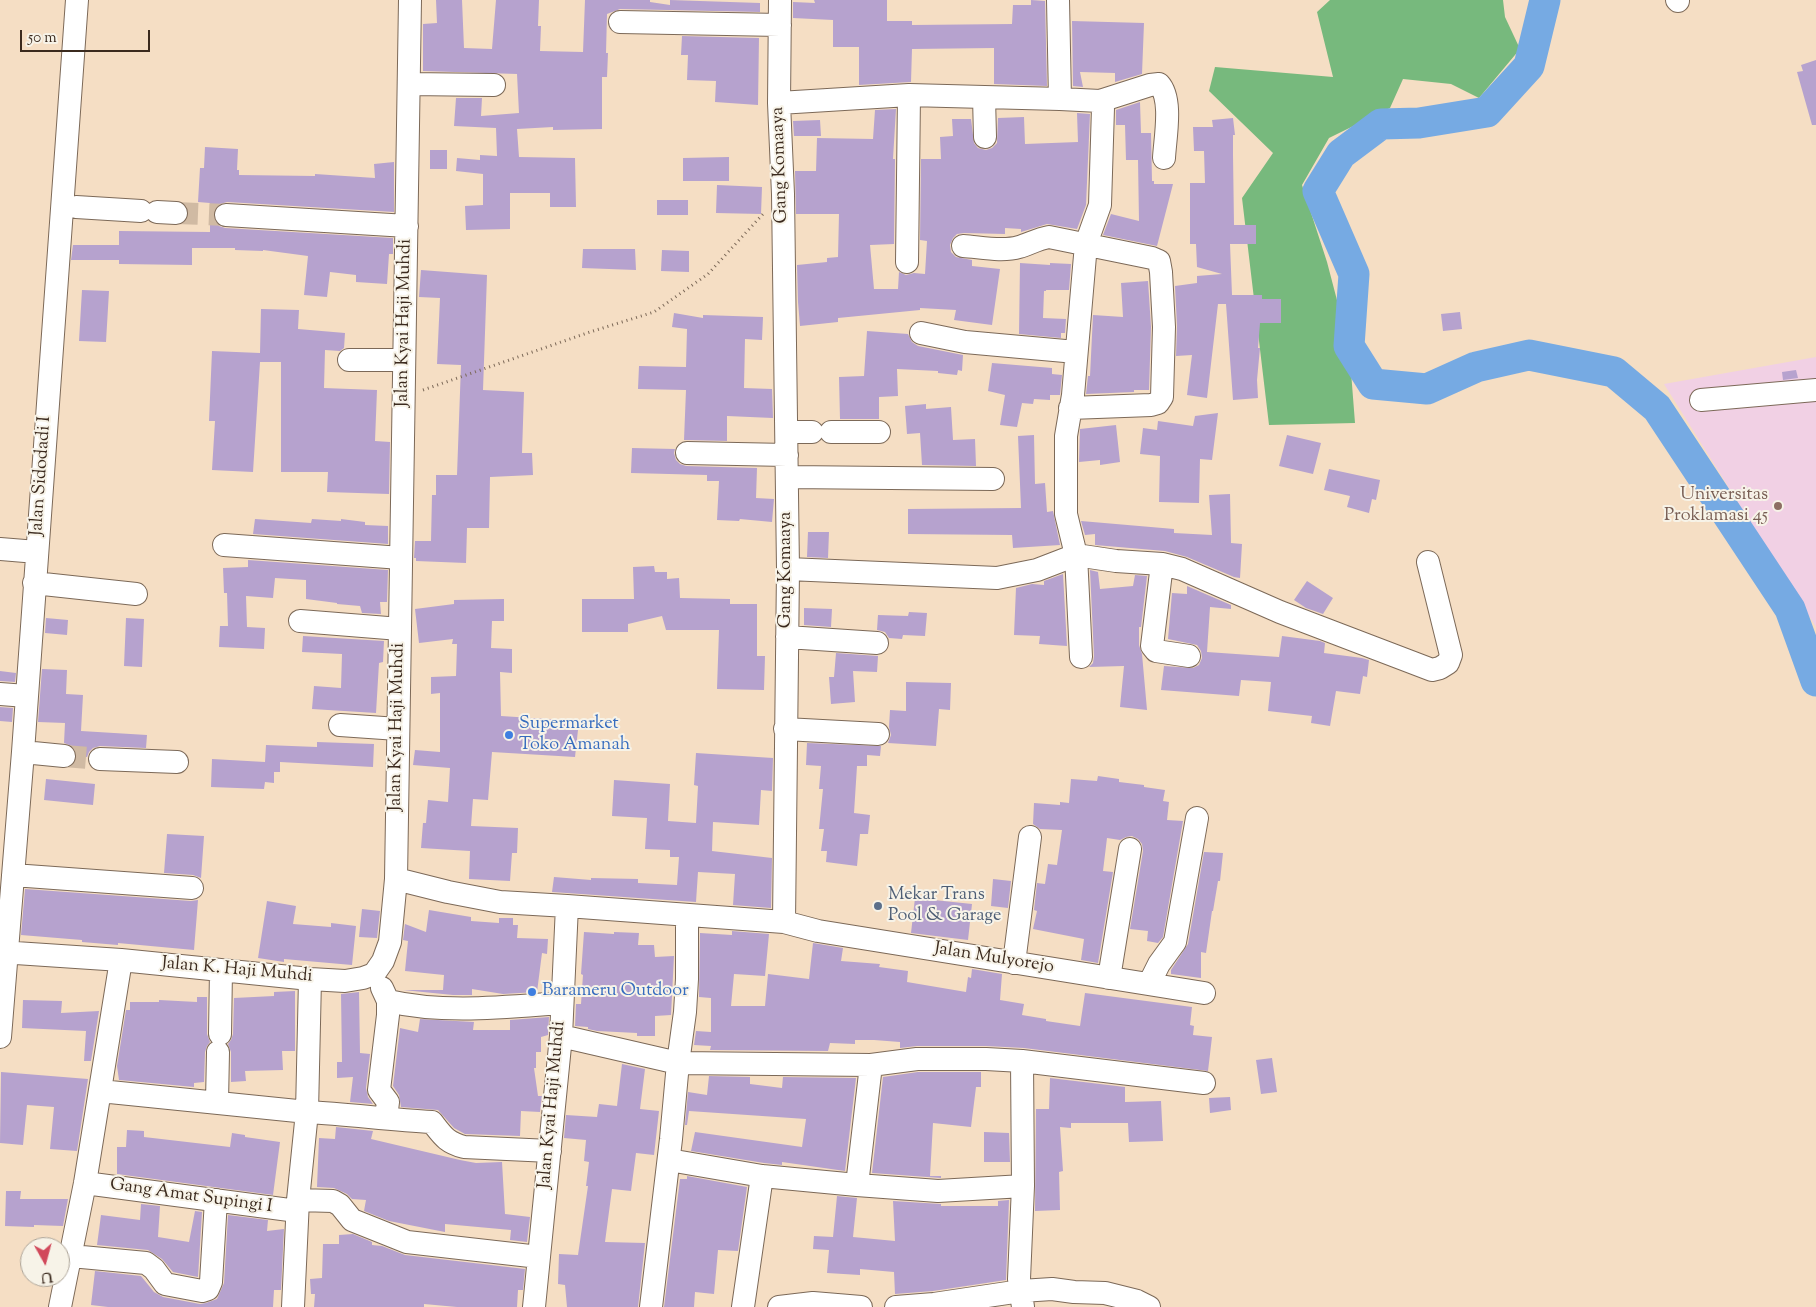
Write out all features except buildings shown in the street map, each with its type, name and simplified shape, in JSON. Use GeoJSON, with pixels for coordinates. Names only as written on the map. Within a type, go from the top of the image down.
{"type":"FeatureCollection","features":[{"type":"Feature","properties":{"kind":"street","name":"Jalan Sidodadi I"},"geometry":{"type":"LineString","coordinates":[[0,1037],[3,952],[13,875],[77,0]]}},
{"type":"Feature","properties":{"kind":"street","name":"Jalan Kyai Haji Muhdi"},"geometry":{"type":"LineString","coordinates":[[396,879],[410,0]]}},
{"type":"Feature","properties":{"kind":"street","name":"Gang Komaaya"},"geometry":{"type":"LineString","coordinates":[[780,0],[779,103],[788,477],[784,922]]}},
{"type":"Feature","properties":{"kind":"street"},"geometry":{"type":"LineString","coordinates":[[1058,0],[1060,99]]}},
{"type":"Feature","properties":{"kind":"street"},"geometry":{"type":"LineString","coordinates":[[620,22],[780,25]]}},
{"type":"Feature","properties":{"kind":"street"},"geometry":{"type":"LineString","coordinates":[[409,84],[494,85]]}},
{"type":"Feature","properties":{"kind":"street"},"geometry":{"type":"LineString","coordinates":[[779,103],[909,95],[1100,101],[1150,85],[1159,84],[1164,90],[1167,101],[1164,158]]}},
{"type":"Feature","properties":{"kind":"street"},"geometry":{"type":"LineString","coordinates":[[908,262],[909,95]]}},
{"type":"Feature","properties":{"kind":"street"},"geometry":{"type":"LineString","coordinates":[[984,97],[985,137]]}},
{"type":"Feature","properties":{"kind":"street"},"geometry":{"type":"LineString","coordinates":[[1081,657],[1076,556],[1066,514],[1066,436],[1086,244],[1100,205],[1103,108],[1100,101]]}},
{"type":"Feature","properties":{"kind":"street"},"geometry":{"type":"LineString","coordinates":[[76,208],[158,212]]}},
{"type":"Feature","properties":{"kind":"street"},"geometry":{"type":"LineString","coordinates":[[226,215],[407,226]]}},
{"type":"Feature","properties":{"kind":"street"},"geometry":{"type":"LineString","coordinates":[[963,246],[1019,247],[1049,237],[1152,258],[1158,261],[1164,327],[1162,397],[1158,403],[1151,405],[1070,408]]}},
{"type":"Feature","properties":{"kind":"street"},"geometry":{"type":"LineString","coordinates":[[922,333],[965,342],[1076,352]]}},
{"type":"Feature","properties":{"kind":"street"},"geometry":{"type":"LineString","coordinates":[[349,360],[404,360]]}},
{"type":"Feature","properties":{"kind":"street"},"geometry":{"type":"LineString","coordinates":[[1702,400],[1816,390]]}},
{"type":"Feature","properties":{"kind":"street"},"geometry":{"type":"LineString","coordinates":[[787,432],[879,432]]}},
{"type":"Feature","properties":{"kind":"street"},"geometry":{"type":"LineString","coordinates":[[687,453],[787,455]]}},
{"type":"Feature","properties":{"kind":"street"},"geometry":{"type":"LineString","coordinates":[[788,477],[993,479]]}},
{"type":"Feature","properties":{"kind":"street"},"geometry":{"type":"LineString","coordinates":[[224,545],[401,558]]}},
{"type":"Feature","properties":{"kind":"street"},"geometry":{"type":"LineString","coordinates":[[0,548],[37,552]]}},
{"type":"Feature","properties":{"kind":"street"},"geometry":{"type":"LineString","coordinates":[[788,569],[997,578],[1037,570],[1076,556],[1162,564],[1182,569],[1330,632],[1432,670],[1448,663],[1451,654],[1428,562]]}},
{"type":"Feature","properties":{"kind":"street"},"geometry":{"type":"LineString","coordinates":[[1162,564],[1152,646],[1156,651],[1189,656]]}},
{"type":"Feature","properties":{"kind":"street"},"geometry":{"type":"LineString","coordinates":[[34,583],[136,594]]}},
{"type":"Feature","properties":{"kind":"street"},"geometry":{"type":"LineString","coordinates":[[300,621],[400,629]]}},
{"type":"Feature","properties":{"kind":"street"},"geometry":{"type":"LineString","coordinates":[[787,637],[877,643]]}},
{"type":"Feature","properties":{"kind":"street"},"geometry":{"type":"LineString","coordinates":[[0,694],[26,696]]}},
{"type":"Feature","properties":{"kind":"street"},"geometry":{"type":"LineString","coordinates":[[340,726],[398,729]]}},
{"type":"Feature","properties":{"kind":"street"},"geometry":{"type":"LineString","coordinates":[[785,729],[878,734]]}},
{"type":"Feature","properties":{"kind":"street"},"geometry":{"type":"LineString","coordinates":[[22,752],[64,756]]}},
{"type":"Feature","properties":{"kind":"street"},"geometry":{"type":"LineString","coordinates":[[100,759],[177,762]]}},
{"type":"Feature","properties":{"kind":"street"},"geometry":{"type":"LineString","coordinates":[[1149,984],[1159,964],[1175,942],[1197,818]]}},
{"type":"Feature","properties":{"kind":"street"},"geometry":{"type":"LineString","coordinates":[[1014,963],[1030,836]]}},
{"type":"Feature","properties":{"kind":"street"},"geometry":{"type":"LineString","coordinates":[[1108,978],[1130,850]]}},
{"type":"Feature","properties":{"kind":"street"},"geometry":{"type":"LineString","coordinates":[[13,875],[192,888]]}},
{"type":"Feature","properties":{"kind":"street"},"geometry":{"type":"LineString","coordinates":[[386,1118],[388,1102],[378,1090],[388,1015],[388,1001],[374,974],[383,961],[390,942],[396,879],[500,902],[784,922]]}},
{"type":"Feature","properties":{"kind":"street","name":"Jalan Kyai Haji Muhdi"},"geometry":{"type":"LineString","coordinates":[[534,1307],[561,1036],[566,906]]}},
{"type":"Feature","properties":{"kind":"street"},"geometry":{"type":"LineString","coordinates":[[651,1307],[685,1012],[687,916]]}},
{"type":"Feature","properties":{"kind":"street","name":"Jalan Mulyorejo"},"geometry":{"type":"LineString","coordinates":[[784,922],[818,931],[1204,993]]}},
{"type":"Feature","properties":{"kind":"street","name":"Jalan K. Haji Muhdi"},"geometry":{"type":"LineString","coordinates":[[3,952],[121,960],[310,979],[345,981],[374,974]]}},
{"type":"Feature","properties":{"kind":"street"},"geometry":{"type":"LineString","coordinates":[[60,1307],[85,1183],[121,960]]}},
{"type":"Feature","properties":{"kind":"street"},"geometry":{"type":"LineString","coordinates":[[217,1102],[221,970]]}},
{"type":"Feature","properties":{"kind":"street"},"geometry":{"type":"LineString","coordinates":[[293,1307],[298,1205],[307,1112],[310,979]]}},
{"type":"Feature","properties":{"kind":"street"},"geometry":{"type":"LineString","coordinates":[[388,1001],[410,1006],[446,1008],[562,1003]]}},
{"type":"Feature","properties":{"kind":"street"},"geometry":{"type":"LineString","coordinates":[[561,1036],[678,1063],[871,1064],[917,1059],[986,1058],[1204,1083]]}},
{"type":"Feature","properties":{"kind":"street"},"geometry":{"type":"LineString","coordinates":[[1022,1061],[1023,1186],[1019,1279],[1022,1299]]}},
{"type":"Feature","properties":{"kind":"street"},"geometry":{"type":"LineString","coordinates":[[856,1185],[871,1064]]}},
{"type":"Feature","properties":{"kind":"street"},"geometry":{"type":"LineString","coordinates":[[100,1090],[307,1112],[432,1122],[444,1138],[452,1144],[464,1147],[550,1151]]}},
{"type":"Feature","properties":{"kind":"street"},"geometry":{"type":"LineString","coordinates":[[669,1160],[762,1176],[856,1185],[938,1191],[1023,1186]]}},
{"type":"Feature","properties":{"kind":"street"},"geometry":{"type":"LineString","coordinates":[[743,1307],[762,1176]]}},
{"type":"Feature","properties":{"kind":"street","name":"Gang Amat Supingi I"},"geometry":{"type":"LineString","coordinates":[[85,1183],[216,1200],[298,1205],[333,1201],[340,1205],[352,1220],[407,1242],[539,1257]]}},
{"type":"Feature","properties":{"kind":"street"},"geometry":{"type":"LineString","coordinates":[[71,1256],[146,1263],[165,1284],[202,1290],[208,1289],[216,1200]]}},
{"type":"Feature","properties":{"kind":"street"},"geometry":{"type":"LineString","coordinates":[[896,1307],[1022,1299],[1052,1289],[1105,1293],[1137,1301],[1149,1307]]}},
{"type":"Feature","properties":{"kind":"street"},"geometry":{"type":"LineString","coordinates":[[778,1307],[813,1303],[861,1307]]}},
{"type":"Feature","properties":{"kind":"path"},"geometry":{"type":"LineString","coordinates":[[404,397],[654,312],[708,274],[782,194]]}},
{"type":"Feature","properties":{"kind":"shaded area","name":"Universitas Proklamasi 45"},"geometry":{"type":"Polygon","coordinates":[[[1816,357],[1816,627],[1664,384],[1816,357]]]}},
{"type":"Feature","properties":{"kind":"green space"},"geometry":{"type":"Polygon","coordinates":[[[1330,0],[1503,0],[1505,17],[1520,49],[1479,98],[1451,84],[1403,79],[1390,108],[1329,138],[1302,185],[1327,262],[1349,346],[1355,423],[1269,425],[1242,198],[1273,153],[1209,91],[1215,67],[1333,77],[1317,12],[1330,0]]]}},
{"type":"Feature","properties":{"kind":"waterway"},"geometry":{"type":"LineString","coordinates":[[1545,0],[1529,66],[1487,112],[1419,123],[1381,124],[1341,154],[1318,191],[1354,274],[1349,346],[1373,384],[1427,389],[1476,367],[1529,355],[1614,372],[1657,408],[1790,609],[1816,681]]}},
{"type":"Feature","properties":{"kind":"tunnel"},"geometry":{"type":"LineString","coordinates":[[176,213],[226,215]]}},
{"type":"Feature","properties":{"kind":"tunnel"},"geometry":{"type":"LineString","coordinates":[[64,756],[100,759]]}},
{"type":"Feature","properties":{"kind":"place","name":"Universitas Proklamasi 45"},"geometry":{"type":"Point","coordinates":[1778,506]}},
{"type":"Feature","properties":{"kind":"place","name":"Supermarket Toko Amanah"},"geometry":{"type":"Point","coordinates":[509,735]}},
{"type":"Feature","properties":{"kind":"place","name":"Mekar Trans Pool & Garage"},"geometry":{"type":"Point","coordinates":[878,906]}},
{"type":"Feature","properties":{"kind":"place","name":"Barameru Outdoor"},"geometry":{"type":"Point","coordinates":[532,992]}}]}
